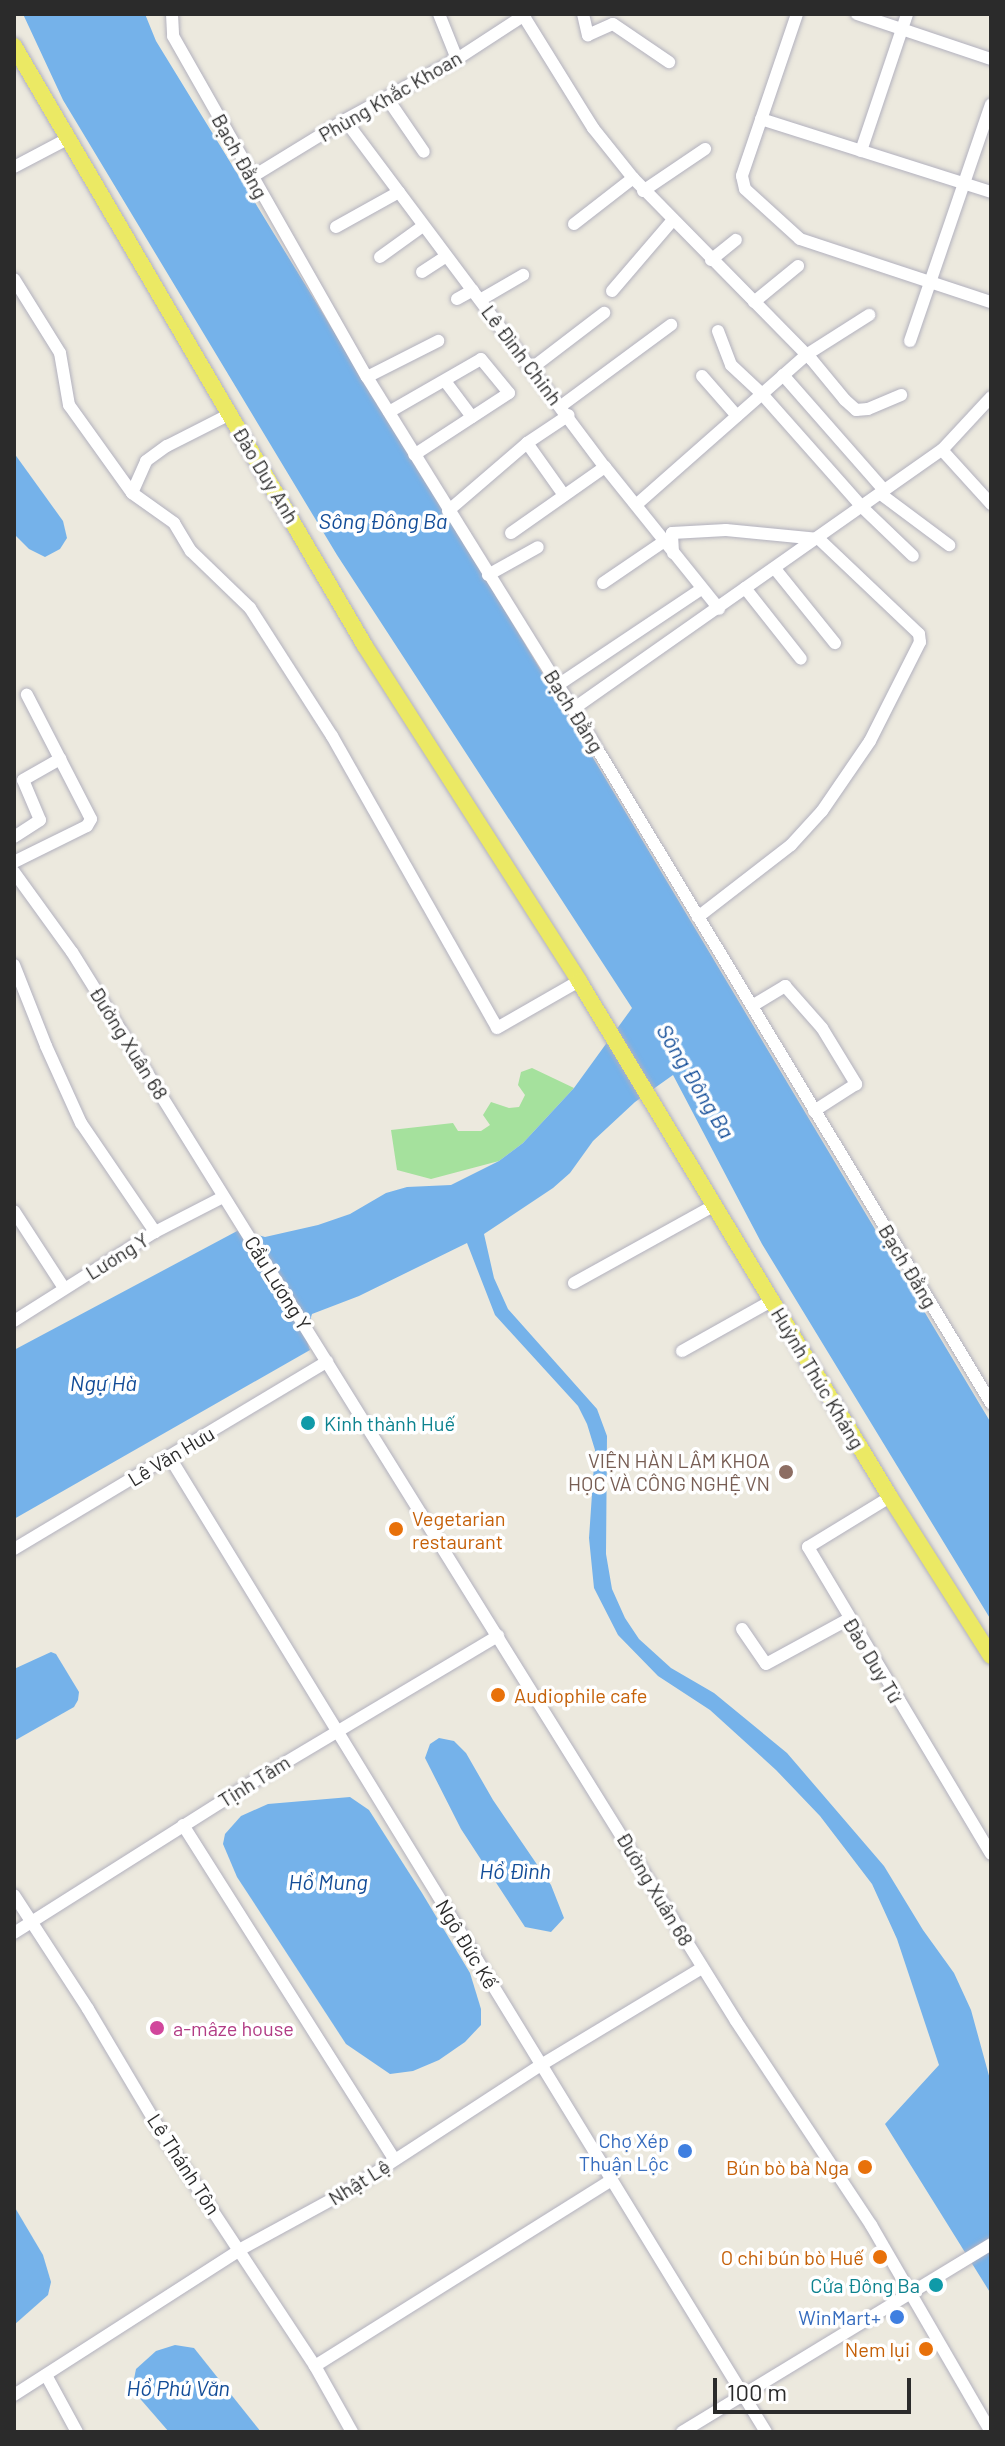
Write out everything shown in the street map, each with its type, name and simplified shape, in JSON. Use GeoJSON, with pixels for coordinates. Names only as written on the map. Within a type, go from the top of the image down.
{"type":"FeatureCollection","features":[{"type":"Feature","properties":{"kind":"main road","name":"Đào Duy Anh"},"geometry":{"type":"LineString","coordinates":[[14,46],[374,659],[650,1096]]}},
{"type":"Feature","properties":{"kind":"main road","name":"Huỳnh Thúc Kháng"},"geometry":{"type":"LineString","coordinates":[[650,1096],[713,1206],[890,1497],[991,1656]]}},
{"type":"Feature","properties":{"kind":"street","name":"Bạch Đằng"},"geometry":{"type":"LineString","coordinates":[[172,14],[173,36],[367,377],[573,709],[991,1403]]}},
{"type":"Feature","properties":{"kind":"street"},"geometry":{"type":"LineString","coordinates":[[439,14],[457,59]]}},
{"type":"Feature","properties":{"kind":"street"},"geometry":{"type":"LineString","coordinates":[[583,14],[588,35],[613,24],[669,62]]}},
{"type":"Feature","properties":{"kind":"street"},"geometry":{"type":"LineString","coordinates":[[797,14],[742,183],[778,222],[800,239],[991,302]]}},
{"type":"Feature","properties":{"kind":"street"},"geometry":{"type":"LineString","coordinates":[[857,14],[991,59]]}},
{"type":"Feature","properties":{"kind":"street"},"geometry":{"type":"LineString","coordinates":[[861,151],[907,14]]}},
{"type":"Feature","properties":{"kind":"street","name":"Phùng Khắc Khoan"},"geometry":{"type":"LineString","coordinates":[[252,177],[345,120],[457,59],[525,15]]}},
{"type":"Feature","properties":{"kind":"street"},"geometry":{"type":"LineString","coordinates":[[525,15],[593,128],[643,191],[806,355],[856,410],[868,409],[901,395]]}},
{"type":"Feature","properties":{"kind":"street"},"geometry":{"type":"LineString","coordinates":[[387,98],[424,152]]}},
{"type":"Feature","properties":{"kind":"street"},"geometry":{"type":"LineString","coordinates":[[910,341],[991,104]]}},
{"type":"Feature","properties":{"kind":"street"},"geometry":{"type":"LineString","coordinates":[[761,119],[991,192]]}},
{"type":"Feature","properties":{"kind":"street","name":"Lê Đình Chinh"},"geometry":{"type":"LineString","coordinates":[[345,120],[605,467],[700,590],[719,609]]}},
{"type":"Feature","properties":{"kind":"street"},"geometry":{"type":"LineString","coordinates":[[14,167],[69,138]]}},
{"type":"Feature","properties":{"kind":"street"},"geometry":{"type":"LineString","coordinates":[[643,191],[705,149]]}},
{"type":"Feature","properties":{"kind":"street"},"geometry":{"type":"LineString","coordinates":[[574,224],[633,178]]}},
{"type":"Feature","properties":{"kind":"street"},"geometry":{"type":"LineString","coordinates":[[336,227],[399,192]]}},
{"type":"Feature","properties":{"kind":"street"},"geometry":{"type":"LineString","coordinates":[[612,291],[672,221]]}},
{"type":"Feature","properties":{"kind":"street"},"geometry":{"type":"LineString","coordinates":[[380,257],[423,226]]}},
{"type":"Feature","properties":{"kind":"street"},"geometry":{"type":"LineString","coordinates":[[711,260],[736,240]]}},
{"type":"Feature","properties":{"kind":"street"},"geometry":{"type":"LineString","coordinates":[[422,272],[445,257]]}},
{"type":"Feature","properties":{"kind":"street"},"geometry":{"type":"LineString","coordinates":[[754,302],[798,266]]}},
{"type":"Feature","properties":{"kind":"street"},"geometry":{"type":"LineString","coordinates":[[457,299],[476,295],[523,275]]}},
{"type":"Feature","properties":{"kind":"street"},"geometry":{"type":"LineString","coordinates":[[14,279],[60,353],[69,405],[132,493],[174,523],[191,551],[250,608],[332,736],[497,1028],[579,981]]}},
{"type":"Feature","properties":{"kind":"street"},"geometry":{"type":"LineString","coordinates":[[532,368],[604,313]]}},
{"type":"Feature","properties":{"kind":"street"},"geometry":{"type":"LineString","coordinates":[[636,505],[806,355],[869,315]]}},
{"type":"Feature","properties":{"kind":"street"},"geometry":{"type":"LineString","coordinates":[[448,511],[671,325]]}},
{"type":"Feature","properties":{"kind":"street"},"geometry":{"type":"LineString","coordinates":[[718,331],[731,365],[762,394],[863,508],[913,556]]}},
{"type":"Feature","properties":{"kind":"street"},"geometry":{"type":"LineString","coordinates":[[367,377],[438,341]]}},
{"type":"Feature","properties":{"kind":"street"},"geometry":{"type":"LineString","coordinates":[[389,412],[481,359],[509,393],[414,455]]}},
{"type":"Feature","properties":{"kind":"street"},"geometry":{"type":"LineString","coordinates":[[783,375],[884,493],[949,545]]}},
{"type":"Feature","properties":{"kind":"street"},"geometry":{"type":"LineString","coordinates":[[702,376],[737,416]]}},
{"type":"Feature","properties":{"kind":"street"},"geometry":{"type":"LineString","coordinates":[[445,381],[472,417]]}},
{"type":"Feature","properties":{"kind":"street"},"geometry":{"type":"LineString","coordinates":[[573,709],[745,588],[776,570],[942,450],[991,397]]}},
{"type":"Feature","properties":{"kind":"street"},"geometry":{"type":"LineString","coordinates":[[132,493],[146,461],[167,446],[230,414]]}},
{"type":"Feature","properties":{"kind":"street"},"geometry":{"type":"LineString","coordinates":[[527,443],[564,495]]}},
{"type":"Feature","properties":{"kind":"street"},"geometry":{"type":"LineString","coordinates":[[942,450],[991,504]]}},
{"type":"Feature","properties":{"kind":"street"},"geometry":{"type":"LineString","coordinates":[[511,533],[605,467]]}},
{"type":"Feature","properties":{"kind":"street"},"geometry":{"type":"LineString","coordinates":[[673,553],[672,533],[726,530],[819,539],[881,600],[912,624],[920,642],[870,741],[822,811],[791,845],[698,917]]}},
{"type":"Feature","properties":{"kind":"street"},"geometry":{"type":"LineString","coordinates":[[603,583],[663,542]]}},
{"type":"Feature","properties":{"kind":"street"},"geometry":{"type":"LineString","coordinates":[[488,575],[538,547]]}},
{"type":"Feature","properties":{"kind":"street"},"geometry":{"type":"LineString","coordinates":[[776,570],[835,643]]}},
{"type":"Feature","properties":{"kind":"street"},"geometry":{"type":"LineString","coordinates":[[745,588],[801,659]]}},
{"type":"Feature","properties":{"kind":"street"},"geometry":{"type":"LineString","coordinates":[[558,685],[700,590]]}},
{"type":"Feature","properties":{"kind":"street"},"geometry":{"type":"LineString","coordinates":[[14,862],[89,825],[89,812],[27,695]]}},
{"type":"Feature","properties":{"kind":"street"},"geometry":{"type":"LineString","coordinates":[[14,837],[40,820],[23,780],[60,759]]}},
{"type":"Feature","properties":{"kind":"street","name":"Đường Xuân 68"},"geometry":{"type":"LineString","coordinates":[[14,872],[72,952],[238,1219]]}},
{"type":"Feature","properties":{"kind":"street"},"geometry":{"type":"LineString","coordinates":[[14,965],[81,1123],[155,1232]]}},
{"type":"Feature","properties":{"kind":"street"},"geometry":{"type":"LineString","coordinates":[[752,1006],[785,986],[822,1028],[856,1084],[814,1111]]}},
{"type":"Feature","properties":{"kind":"street","name":"Lương Y"},"geometry":{"type":"LineString","coordinates":[[14,1321],[155,1232],[223,1197]]}},
{"type":"Feature","properties":{"kind":"street"},"geometry":{"type":"LineString","coordinates":[[574,1283],[713,1206]]}},
{"type":"Feature","properties":{"kind":"street"},"geometry":{"type":"LineString","coordinates":[[14,1211],[64,1288]]}},
{"type":"Feature","properties":{"kind":"street","name":"Cầu Lương Y"},"geometry":{"type":"LineString","coordinates":[[238,1219],[318,1346]]}},
{"type":"Feature","properties":{"kind":"street"},"geometry":{"type":"LineString","coordinates":[[682,1351],[771,1301]]}},
{"type":"Feature","properties":{"kind":"street","name":"Đường Xuân 68"},"geometry":{"type":"LineString","coordinates":[[318,1346],[702,1968],[871,2225],[948,2352],[991,2432]]}},
{"type":"Feature","properties":{"kind":"street","name":"Lê Văn Hưu"},"geometry":{"type":"LineString","coordinates":[[14,1549],[327,1362]]}},
{"type":"Feature","properties":{"kind":"street","name":"Ngô Đức Kế"},"geometry":{"type":"LineString","coordinates":[[169,1456],[766,2432]]}},
{"type":"Feature","properties":{"kind":"street","name":"Đào Duy Từ"},"geometry":{"type":"LineString","coordinates":[[890,1497],[808,1547],[991,1854]]}},
{"type":"Feature","properties":{"kind":"street"},"geometry":{"type":"LineString","coordinates":[[742,1629],[766,1664],[849,1619]]}},
{"type":"Feature","properties":{"kind":"street","name":"Tịnh Tâm"},"geometry":{"type":"LineString","coordinates":[[14,1933],[337,1730],[498,1636]]}},
{"type":"Feature","properties":{"kind":"street"},"geometry":{"type":"LineString","coordinates":[[183,1825],[395,2160]]}},
{"type":"Feature","properties":{"kind":"street","name":"Lê Thánh Tôn"},"geometry":{"type":"LineString","coordinates":[[14,1895],[164,2137],[241,2249],[315,2366],[352,2432]]}},
{"type":"Feature","properties":{"kind":"street","name":"Nhật Lệ"},"geometry":{"type":"LineString","coordinates":[[14,2395],[241,2249],[395,2160],[541,2065],[702,1968]]}},
{"type":"Feature","properties":{"kind":"street"},"geometry":{"type":"LineString","coordinates":[[315,2366],[612,2180]]}},
{"type":"Feature","properties":{"kind":"street"},"geometry":{"type":"LineString","coordinates":[[682,2432],[991,2244]]}},
{"type":"Feature","properties":{"kind":"street"},"geometry":{"type":"LineString","coordinates":[[46,2375],[77,2432]]}},
{"type":"Feature","properties":{"kind":"green space"},"geometry":{"type":"Polygon","coordinates":[[[532,1068],[574,1088],[523,1143],[499,1161],[431,1179],[397,1170],[391,1130],[453,1123],[458,1131],[481,1131],[490,1125],[483,1115],[491,1102],[509,1108],[519,1107],[525,1095],[518,1085],[521,1072],[532,1068]]]}},
{"type":"Feature","properties":{"kind":"water","name":"Sông Đông Ba"},"geometry":{"type":"Polygon","coordinates":[[[23,14],[145,14],[156,41],[513,624],[991,1423],[991,1620],[762,1244],[673,1075],[635,1102],[593,1141],[570,1173],[553,1188],[484,1234],[494,1278],[508,1309],[597,1409],[607,1436],[606,1554],[612,1589],[625,1618],[639,1639],[671,1668],[714,1693],[787,1753],[884,1866],[923,1930],[954,1973],[971,2010],[991,2083],[991,2294],[885,2124],[939,2065],[897,1939],[872,1884],[820,1816],[776,1770],[710,1710],[658,1676],[618,1635],[594,1588],[589,1538],[595,1450],[587,1424],[578,1406],[495,1315],[467,1243],[359,1296],[312,1314],[305,1336],[310,1350],[14,1519],[14,1350],[239,1230],[265,1237],[318,1225],[350,1214],[386,1193],[407,1187],[451,1185],[499,1161],[523,1143],[574,1088],[632,1008],[337,555],[63,100],[23,14]]]}},
{"type":"Feature","properties":{"kind":"water"},"geometry":{"type":"Polygon","coordinates":[[[14,453],[63,521],[67,538],[60,549],[45,557],[29,549],[14,534],[14,453]]]}},
{"type":"Feature","properties":{"kind":"water"},"geometry":{"type":"Polygon","coordinates":[[[51,1652],[56,1654],[79,1692],[78,1700],[74,1707],[14,1741],[14,1669],[51,1652]]]}},
{"type":"Feature","properties":{"kind":"water","name":"Hồ Đình"},"geometry":{"type":"Polygon","coordinates":[[[439,1738],[454,1741],[466,1753],[493,1800],[551,1885],[564,1918],[551,1932],[525,1927],[461,1829],[425,1758],[430,1744],[439,1738]]]}},
{"type":"Feature","properties":{"kind":"water","name":"Hồ Mung"},"geometry":{"type":"Polygon","coordinates":[[[350,1797],[369,1810],[422,1893],[470,1973],[481,2009],[481,2025],[465,2042],[439,2060],[413,2071],[390,2074],[346,2044],[237,1877],[223,1844],[225,1834],[241,1816],[268,1804],[350,1797]]]}},
{"type":"Feature","properties":{"kind":"water"},"geometry":{"type":"Polygon","coordinates":[[[14,2206],[43,2255],[51,2282],[48,2295],[14,2325],[14,2206]]]}},
{"type":"Feature","properties":{"kind":"water","name":"Hồ Phú Văn"},"geometry":{"type":"Polygon","coordinates":[[[175,2345],[194,2348],[261,2432],[169,2432],[136,2394],[133,2384],[136,2369],[156,2351],[175,2345]]]}},
{"type":"Feature","properties":{"kind":"place","name":"Kinh thành Huế"},"geometry":{"type":"Point","coordinates":[308,1423]}},
{"type":"Feature","properties":{"kind":"place","name":"VIỆN HÀN LÂM KHOA HỌC VÀ CÔNG NGHỆ VN"},"geometry":{"type":"Point","coordinates":[786,1472]}},
{"type":"Feature","properties":{"kind":"place","name":"Vegetarian restaurant"},"geometry":{"type":"Point","coordinates":[396,1529]}},
{"type":"Feature","properties":{"kind":"place","name":"Audiophile cafe"},"geometry":{"type":"Point","coordinates":[498,1695]}},
{"type":"Feature","properties":{"kind":"place","name":"a-mâze house"},"geometry":{"type":"Point","coordinates":[157,2028]}},
{"type":"Feature","properties":{"kind":"place","name":"Chợ Xép Thuận Lộc"},"geometry":{"type":"Point","coordinates":[685,2151]}},
{"type":"Feature","properties":{"kind":"place","name":"Bún bò bà Nga"},"geometry":{"type":"Point","coordinates":[865,2167]}},
{"type":"Feature","properties":{"kind":"place","name":"O chi bún bò Huế"},"geometry":{"type":"Point","coordinates":[880,2257]}},
{"type":"Feature","properties":{"kind":"place","name":"Cửa Đông Ba"},"geometry":{"type":"Point","coordinates":[936,2285]}},
{"type":"Feature","properties":{"kind":"place","name":"WinMart+"},"geometry":{"type":"Point","coordinates":[897,2317]}},
{"type":"Feature","properties":{"kind":"place","name":"Nem lụi"},"geometry":{"type":"Point","coordinates":[926,2349]}},
{"type":"Feature","properties":{"kind":"water label","name":"Ngự Hà"},"geometry":{"type":"Point","coordinates":[103,1383]}}]}
